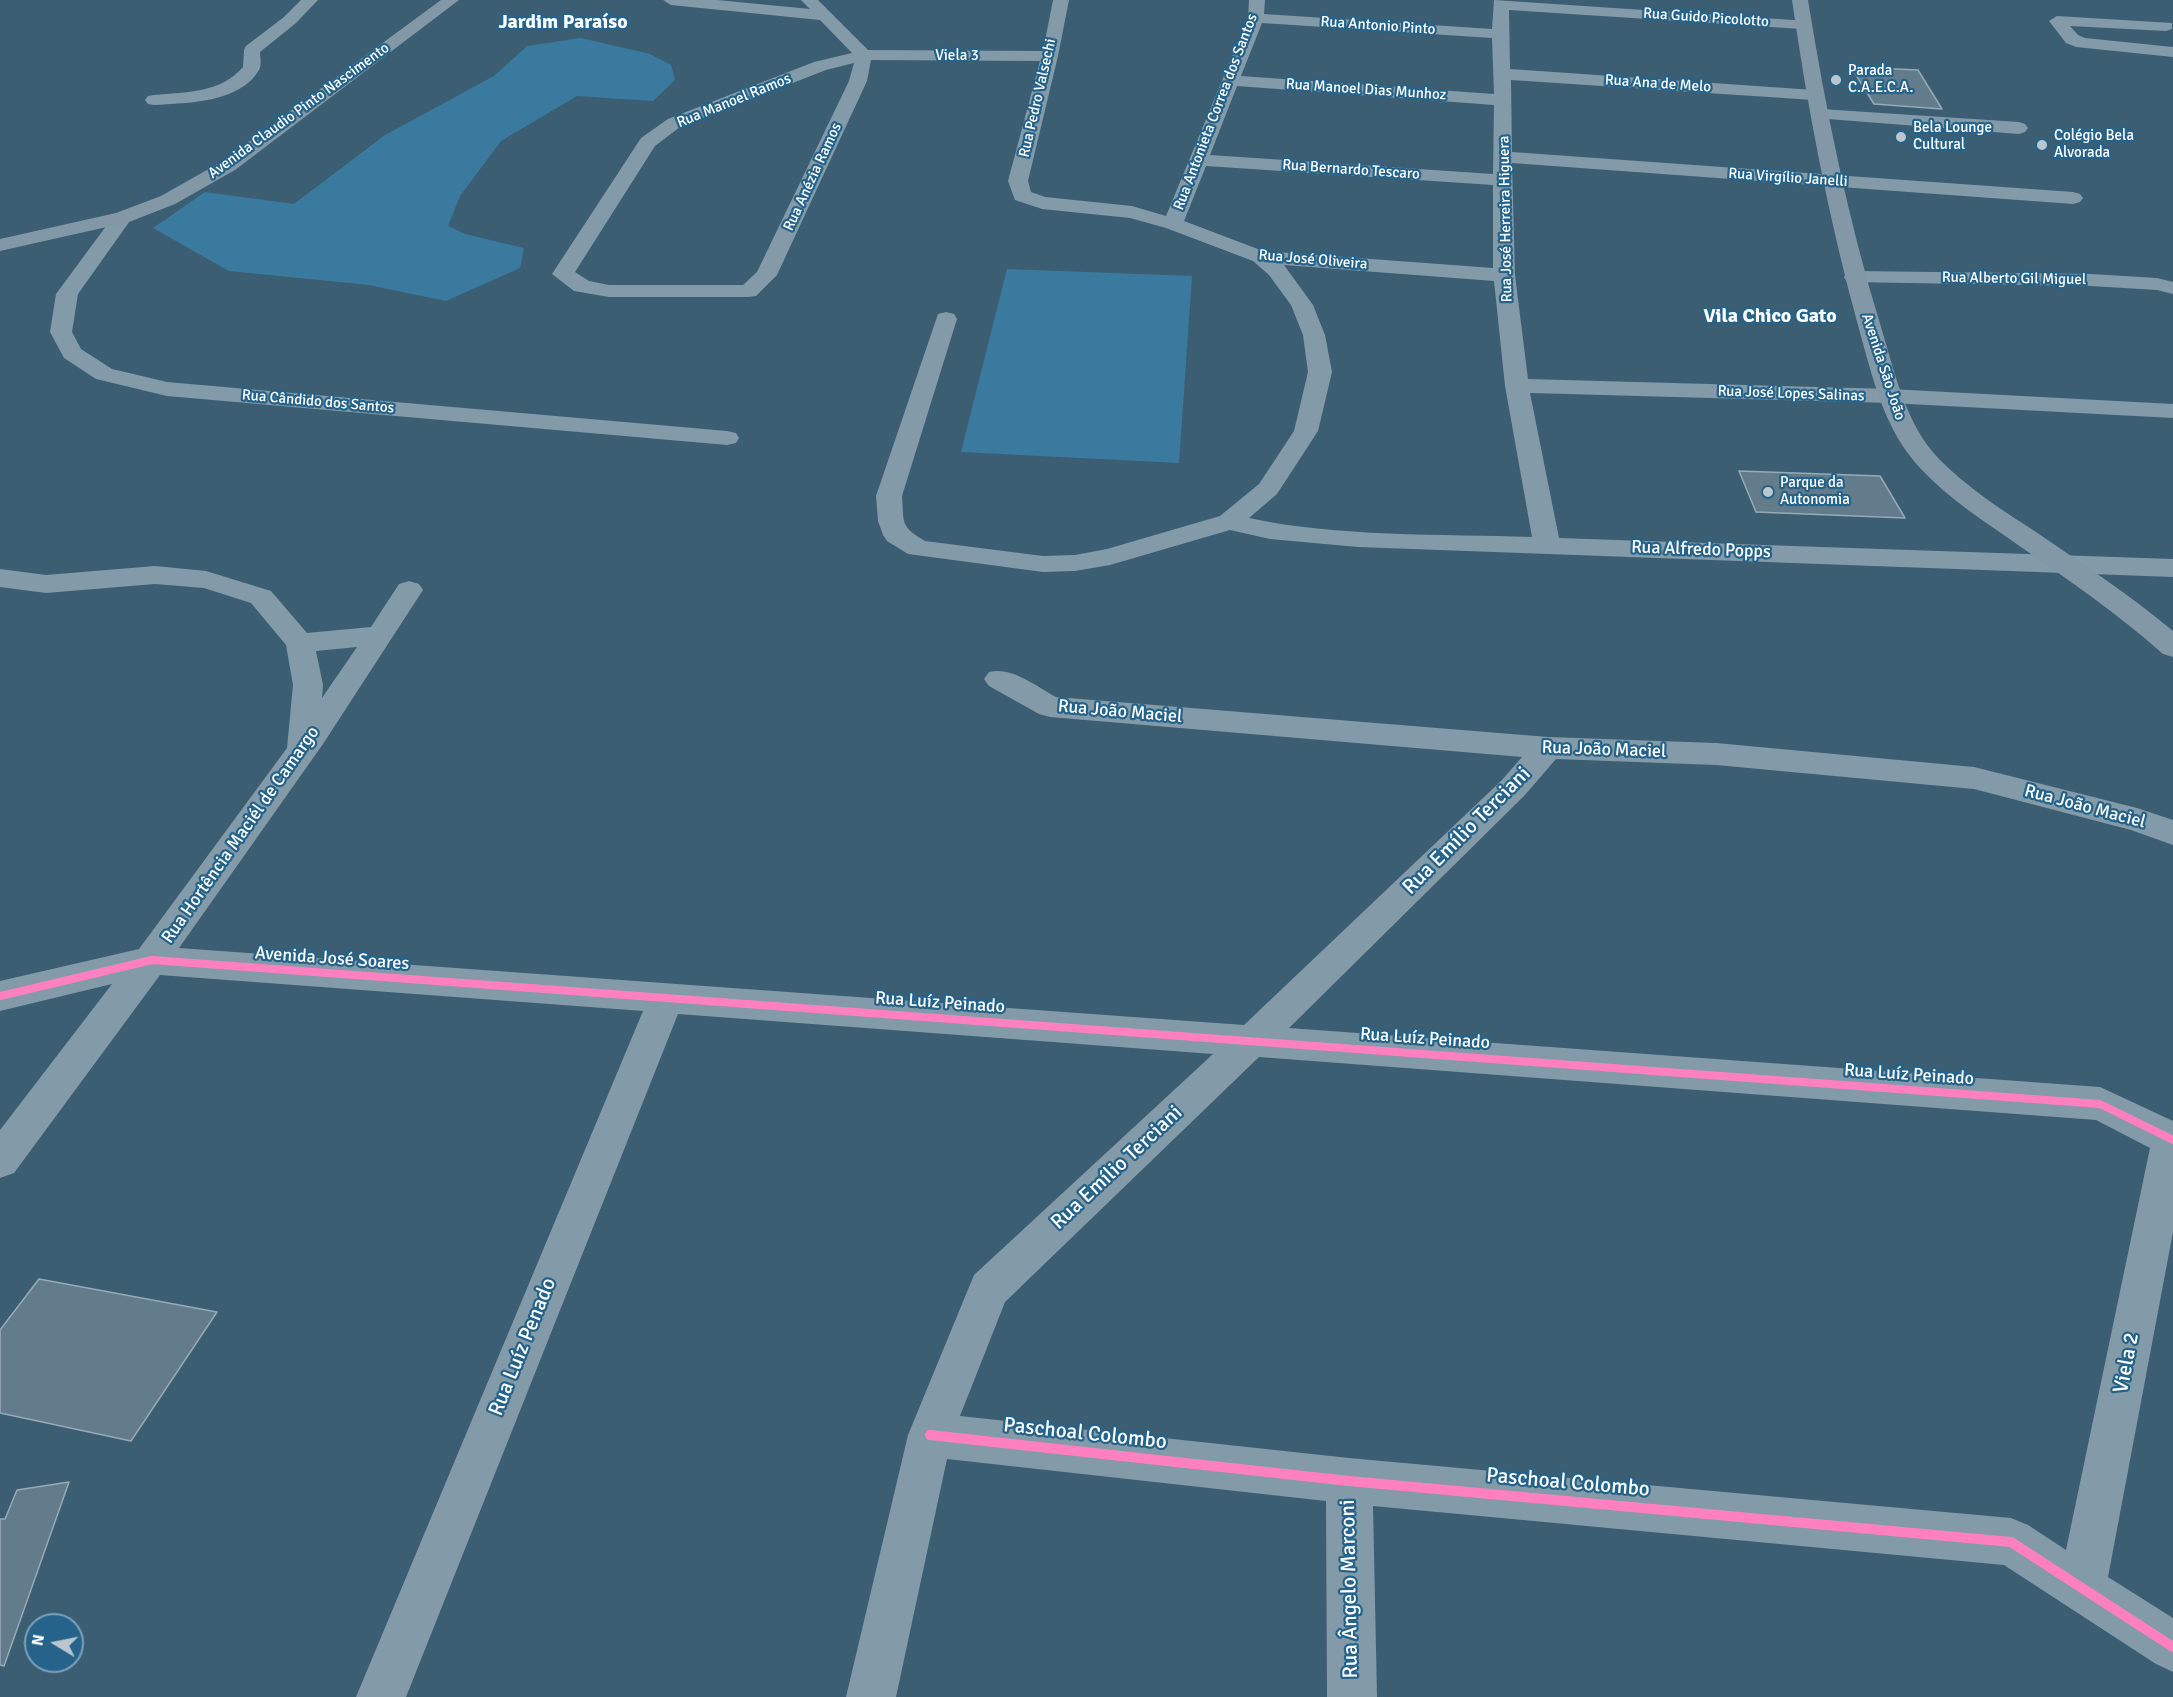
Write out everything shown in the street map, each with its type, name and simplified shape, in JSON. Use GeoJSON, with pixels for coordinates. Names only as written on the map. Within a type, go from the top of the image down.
{"type":"FeatureCollection","features":[{"type":"Feature","properties":{"kind":"main road","name":"Avenida Claudio Pinto Nascimento"},"geometry":{"type":"LineString","coordinates":[[0,245],[122,218],[168,200],[228,165],[451,0]]}},
{"type":"Feature","properties":{"kind":"main road","name":"Avenida São João"},"geometry":{"type":"LineString","coordinates":[[1800,0],[1802,24],[1832,181],[1855,277],[1890,396],[1904,432],[1957,490],[2065,565],[2158,633],[2173,647]]}},
{"type":"Feature","properties":{"kind":"street"},"geometry":{"type":"LineString","coordinates":[[154,100],[212,93],[240,81],[252,68],[252,50],[290,20],[310,0]]}},
{"type":"Feature","properties":{"kind":"street"},"geometry":{"type":"LineString","coordinates":[[671,0],[826,16]]}},
{"type":"Feature","properties":{"kind":"street"},"geometry":{"type":"LineString","coordinates":[[809,0],[864,55]]}},
{"type":"Feature","properties":{"kind":"street","name":"Rua Pedro Valsechi"},"geometry":{"type":"LineString","coordinates":[[1022,196],[1018,181],[1050,56],[1061,0]]}},
{"type":"Feature","properties":{"kind":"street","name":"Rua Guido Picolotto"},"geometry":{"type":"LineString","coordinates":[[1502,3],[1802,24]]}},
{"type":"Feature","properties":{"kind":"street","name":"Rua José Herreira Higuera"},"geometry":{"type":"LineString","coordinates":[[1502,3],[1500,34],[1504,126],[1502,157],[1504,275],[1517,386],[1547,544]]}},
{"type":"Feature","properties":{"kind":"street","name":"Rua Antonio Pinto"},"geometry":{"type":"LineString","coordinates":[[1256,9],[1500,34]]}},
{"type":"Feature","properties":{"kind":"street","name":"Rua Antonieta Correa dos Santos"},"geometry":{"type":"LineString","coordinates":[[1173,224],[1231,80],[1256,9]]}},
{"type":"Feature","properties":{"kind":"street"},"geometry":{"type":"LineString","coordinates":[[2150,9],[2169,31]]}},
{"type":"Feature","properties":{"kind":"street"},"geometry":{"type":"LineString","coordinates":[[2169,31],[2058,21],[2072,39],[2082,43],[2173,52]]}},
{"type":"Feature","properties":{"kind":"street","name":"Viela 3"},"geometry":{"type":"LineString","coordinates":[[864,55],[1050,56]]}},
{"type":"Feature","properties":{"kind":"street","name":"Rua Manoel Ramos"},"geometry":{"type":"LineString","coordinates":[[748,291],[609,291],[582,286],[563,274],[648,142],[674,123],[820,66],[864,55]]}},
{"type":"Feature","properties":{"kind":"street","name":"Rua Anézia Ramos"},"geometry":{"type":"LineString","coordinates":[[748,291],[766,275],[858,81],[864,55]]}},
{"type":"Feature","properties":{"kind":"street","name":"Rua Ana de Melo"},"geometry":{"type":"LineString","coordinates":[[1501,74],[1817,105],[2019,128]]}},
{"type":"Feature","properties":{"kind":"street","name":"Rua Manoel Dias Munhoz"},"geometry":{"type":"LineString","coordinates":[[1231,80],[1502,100]]}},
{"type":"Feature","properties":{"kind":"street","name":"Rua Virgílio Janelli"},"geometry":{"type":"LineString","coordinates":[[1502,157],[2073,198]]}},
{"type":"Feature","properties":{"kind":"street","name":"Rua Bernardo Tescaro"},"geometry":{"type":"LineString","coordinates":[[1199,160],[1502,180]]}},
{"type":"Feature","properties":{"kind":"street","name":"Rua José Oliveira"},"geometry":{"type":"LineString","coordinates":[[1022,196],[1042,203],[1132,212],[1173,224],[1260,257],[1504,275]]}},
{"type":"Feature","properties":{"kind":"street","name":"Rua Cândido dos Santos"},"geometry":{"type":"LineString","coordinates":[[122,218],[67,294],[61,332],[72,353],[104,374],[167,389],[727,438]]}},
{"type":"Feature","properties":{"kind":"street"},"geometry":{"type":"LineString","coordinates":[[946,319],[889,496],[891,521],[896,535],[918,548],[1042,564],[1075,563],[1110,557],[1229,522],[1268,489],[1306,431],[1320,372],[1314,335],[1302,305],[1277,270],[1260,257]]}},
{"type":"Feature","properties":{"kind":"street","name":"Rua Alberto Gil Miguel"},"geometry":{"type":"LineString","coordinates":[[1855,277],[2091,280],[2157,284],[2173,288]]}},
{"type":"Feature","properties":{"kind":"street","name":"Rua José Lopes Salinas"},"geometry":{"type":"LineString","coordinates":[[1517,386],[1890,396],[2173,411]]}},
{"type":"Feature","properties":{"kind":"street","name":"Rua Alfredo Popps"},"geometry":{"type":"LineString","coordinates":[[1229,522],[1270,531],[1358,538],[2173,568]]}},
{"type":"Feature","properties":{"kind":"street"},"geometry":{"type":"LineString","coordinates":[[0,578],[46,584],[155,575],[206,580],[261,597],[300,643],[308,685],[302,751]]}},
{"type":"Feature","properties":{"kind":"street","name":"Rua Hortência Maciél de Camargo"},"geometry":{"type":"LineString","coordinates":[[0,1160],[152,960],[302,751],[409,590]]}},
{"type":"Feature","properties":{"kind":"street"},"geometry":{"type":"LineString","coordinates":[[300,643],[381,635]]}},
{"type":"Feature","properties":{"kind":"street","name":"Rua João Maciel"},"geometry":{"type":"LineString","coordinates":[[999,679],[1050,707],[1548,748],[1716,754],[1974,778],[2137,820],[2173,833]]}},
{"type":"Feature","properties":{"kind":"street","name":"Rua Emílio Terciani"},"geometry":{"type":"LineString","coordinates":[[871,1697],[930,1435],[989,1289],[1252,1041],[1513,788],[1548,748]]}},
{"type":"Feature","properties":{"kind":"street","name":"Avenida José Soares"},"geometry":{"type":"LineString","coordinates":[[0,996],[152,960],[666,998]]}},
{"type":"Feature","properties":{"kind":"street","name":"Rua Luíz Peinado"},"geometry":{"type":"LineString","coordinates":[[666,998],[2100,1104],[2172,1139]]}},
{"type":"Feature","properties":{"kind":"street","name":"Rua Luíz Penado"},"geometry":{"type":"LineString","coordinates":[[381,1697],[666,998]]}},
{"type":"Feature","properties":{"kind":"street","name":"Viela 2"},"geometry":{"type":"LineString","coordinates":[[2082,1588],[2172,1139]]}},
{"type":"Feature","properties":{"kind":"street","name":"Paschoal Colombo"},"geometry":{"type":"LineString","coordinates":[[930,1435],[1349,1481],[2011,1542],[2173,1647]]}},
{"type":"Feature","properties":{"kind":"street","name":"Rua Ângelo Marconi"},"geometry":{"type":"LineString","coordinates":[[1349,1481],[1352,1697]]}},
{"type":"Feature","properties":{"kind":"shaded area"},"geometry":{"type":"Polygon","coordinates":[[[581,38],[650,54],[671,65],[675,80],[653,101],[577,96],[501,141],[460,196],[448,226],[465,234],[524,248],[520,268],[446,301],[369,285],[229,271],[153,228],[205,192],[294,204],[385,135],[494,76],[527,46],[581,38]]]}},
{"type":"Feature","properties":{"kind":"shaded area"},"geometry":{"type":"Polygon","coordinates":[[[1007,269],[1192,276],[1179,463],[961,452],[1007,269]]]}},
{"type":"Feature","properties":{"kind":"building"},"geometry":{"type":"Polygon","coordinates":[[[1851,67],[1918,70],[1942,109],[1874,104],[1851,67]]]}},
{"type":"Feature","properties":{"kind":"building"},"geometry":{"type":"Polygon","coordinates":[[[1739,471],[1880,476],[1905,518],[1756,512],[1739,471]]]}},
{"type":"Feature","properties":{"kind":"building"},"geometry":{"type":"Polygon","coordinates":[[[39,1279],[217,1312],[131,1441],[0,1413],[0,1330],[39,1279]]]}},
{"type":"Feature","properties":{"kind":"building"},"geometry":{"type":"Polygon","coordinates":[[[69,1482],[4,1666],[0,1665],[0,1519],[5,1519],[17,1490],[69,1482]]]}},
{"type":"Feature","properties":{"kind":"cycle path"},"geometry":{"type":"LineString","coordinates":[[0,996],[152,960],[2100,1104],[2173,1140]]}},
{"type":"Feature","properties":{"kind":"cycle path"},"geometry":{"type":"LineString","coordinates":[[930,1435],[1349,1481],[2011,1542],[2173,1647]]}},
{"type":"Feature","properties":{"kind":"place","name":"Parada C.A.E.C.A."},"geometry":{"type":"Point","coordinates":[1836,80]}},
{"type":"Feature","properties":{"kind":"place","name":"Bela Lounge Cultural"},"geometry":{"type":"Point","coordinates":[1901,137]}},
{"type":"Feature","properties":{"kind":"place","name":"Colégio Bela Alvorada"},"geometry":{"type":"Point","coordinates":[2042,145]}},
{"type":"Feature","properties":{"kind":"place","name":"Parque da Autonomia"},"geometry":{"type":"Point","coordinates":[1768,492]}},
{"type":"Feature","properties":{"kind":"district","name":"Jardim Paraíso"},"geometry":{"type":"Point","coordinates":[563,23]}},
{"type":"Feature","properties":{"kind":"district","name":"Vila Chico Gato"},"geometry":{"type":"Point","coordinates":[1770,317]}}]}
